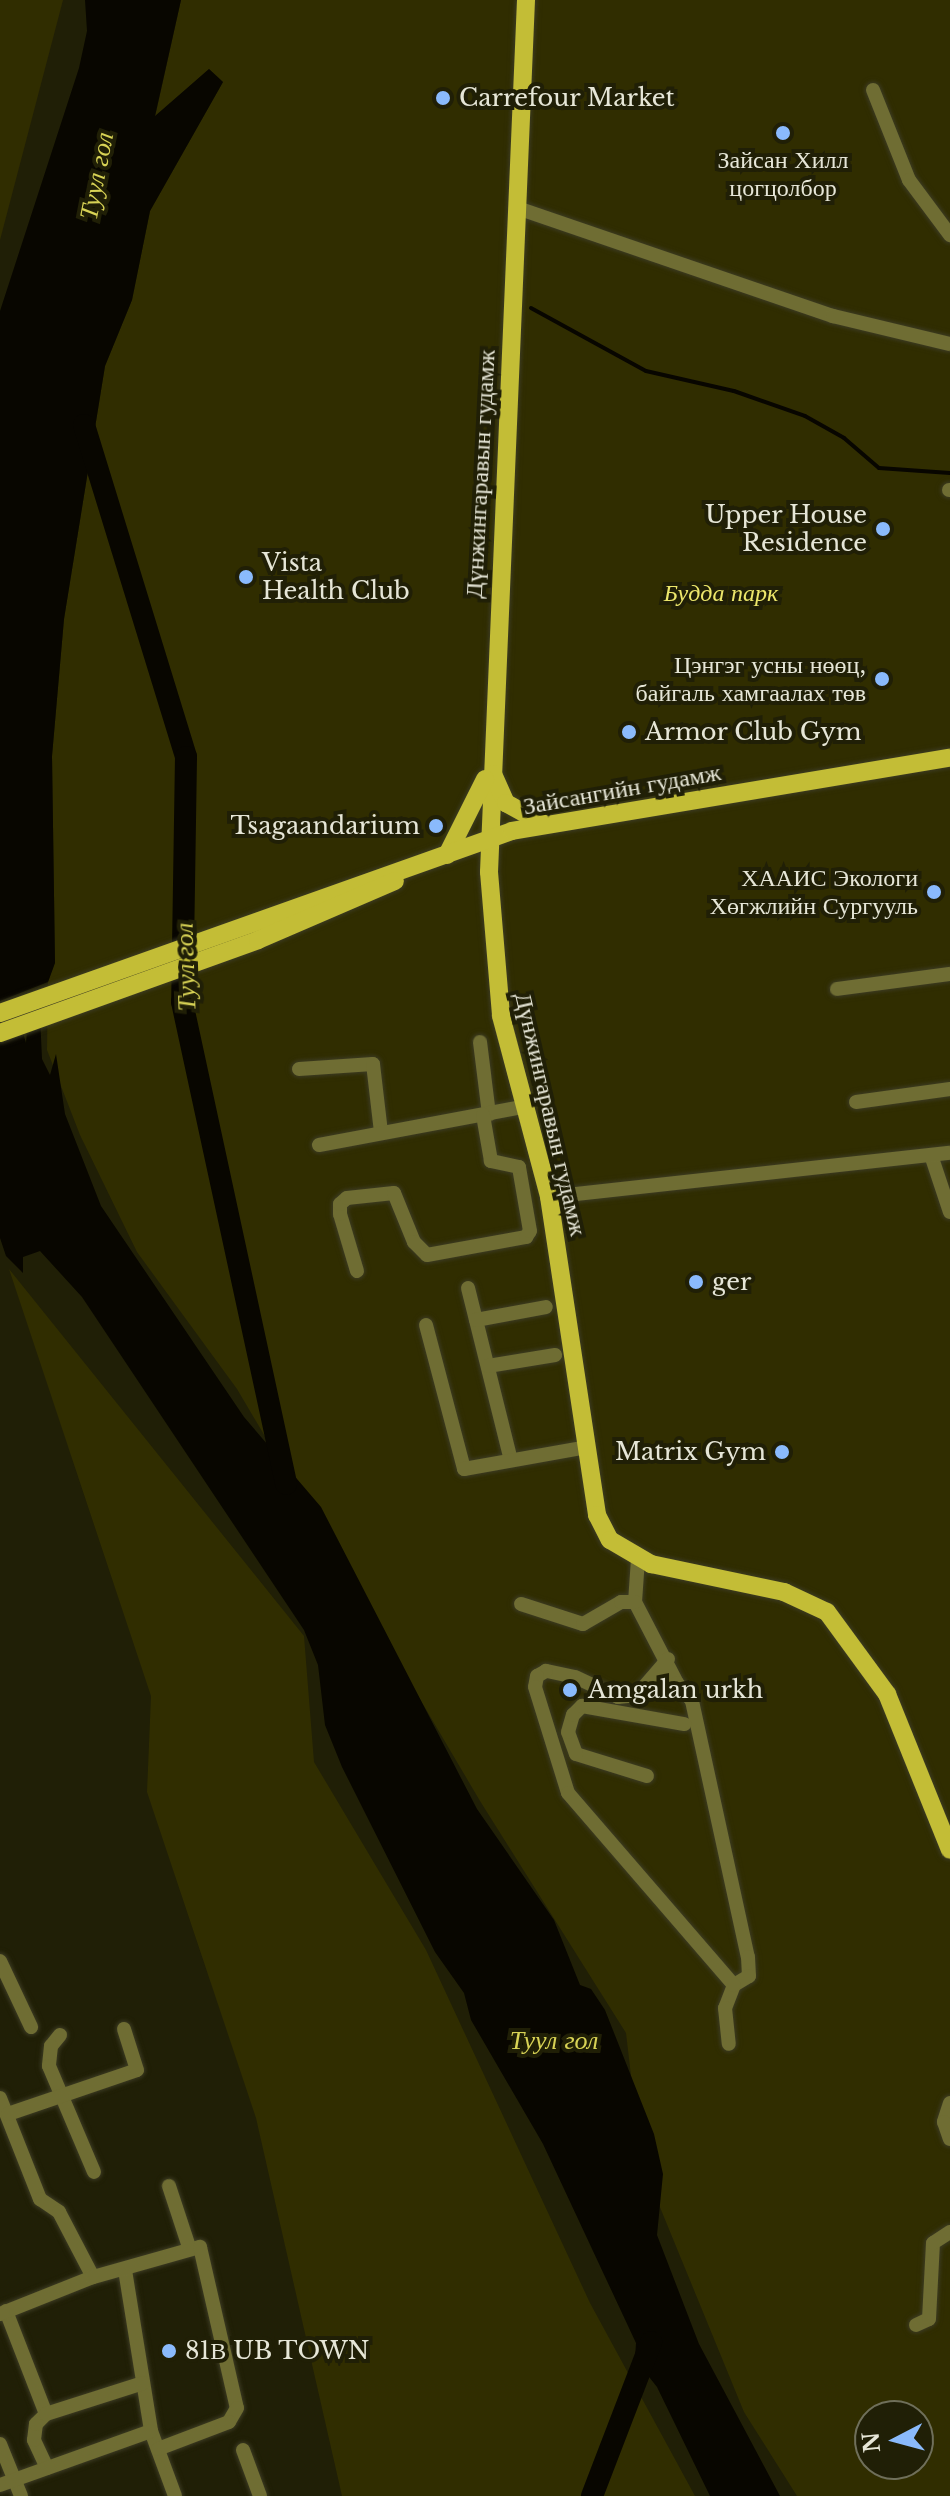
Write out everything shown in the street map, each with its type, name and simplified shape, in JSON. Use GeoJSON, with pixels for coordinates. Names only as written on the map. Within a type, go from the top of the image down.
{"type":"FeatureCollection","features":[{"type":"Feature","properties":{"kind":"main road","name":"Дүнжингаравын гудамж"},"geometry":{"type":"LineString","coordinates":[[526,0],[488,840],[501,1016],[549,1197],[603,1528],[610,1540],[638,1559],[678,1572],[784,1592],[827,1612],[887,1694],[950,1850]]}},
{"type":"Feature","properties":{"kind":"main road","name":"Зайсангийн гудамж"},"geometry":{"type":"LineString","coordinates":[[0,1013],[488,840],[544,824],[950,758]]}},
{"type":"Feature","properties":{"kind":"main road"},"geometry":{"type":"LineString","coordinates":[[491,767],[506,803],[544,824]]}},
{"type":"Feature","properties":{"kind":"main road"},"geometry":{"type":"LineString","coordinates":[[447,855],[491,767]]}},
{"type":"Feature","properties":{"kind":"main road","name":"Зайсангийн гудамж"},"geometry":{"type":"LineString","coordinates":[[0,1033],[258,940],[447,855]]}},
{"type":"Feature","properties":{"kind":"street"},"geometry":{"type":"LineString","coordinates":[[873,90],[909,180],[950,235]]}},
{"type":"Feature","properties":{"kind":"street"},"geometry":{"type":"LineString","coordinates":[[517,208],[846,321],[950,344]]}},
{"type":"Feature","properties":{"kind":"street"},"geometry":{"type":"LineString","coordinates":[[837,989],[950,974]]}},
{"type":"Feature","properties":{"kind":"street"},"geometry":{"type":"LineString","coordinates":[[357,1271],[340,1214],[340,1204],[347,1198],[394,1193],[414,1242],[427,1255],[526,1237],[530,1231],[519,1167],[491,1161],[480,1042]]}},
{"type":"Feature","properties":{"kind":"street"},"geometry":{"type":"LineString","coordinates":[[299,1069],[373,1064],[381,1132]]}},
{"type":"Feature","properties":{"kind":"street"},"geometry":{"type":"LineString","coordinates":[[856,1102],[950,1089]]}},
{"type":"Feature","properties":{"kind":"street"},"geometry":{"type":"LineString","coordinates":[[319,1145],[527,1106]]}},
{"type":"Feature","properties":{"kind":"street"},"geometry":{"type":"LineString","coordinates":[[549,1197],[950,1153]]}},
{"type":"Feature","properties":{"kind":"street"},"geometry":{"type":"LineString","coordinates":[[931,1155],[950,1212]]}},
{"type":"Feature","properties":{"kind":"street"},"geometry":{"type":"LineString","coordinates":[[468,1288],[511,1460]]}},
{"type":"Feature","properties":{"kind":"street"},"geometry":{"type":"LineString","coordinates":[[476,1320],[546,1307]]}},
{"type":"Feature","properties":{"kind":"street"},"geometry":{"type":"LineString","coordinates":[[426,1325],[464,1469],[588,1447]]}},
{"type":"Feature","properties":{"kind":"street"},"geometry":{"type":"LineString","coordinates":[[488,1366],[555,1355]]}},
{"type":"Feature","properties":{"kind":"street"},"geometry":{"type":"LineString","coordinates":[[638,1559],[635,1602],[668,1659],[677,1683],[692,1701],[742,1926],[751,1974],[734,1985],[725,2008],[729,2044]]}},
{"type":"Feature","properties":{"kind":"street"},"geometry":{"type":"LineString","coordinates":[[521,1604],[583,1624],[621,1602],[635,1602]]}},
{"type":"Feature","properties":{"kind":"street"},"geometry":{"type":"LineString","coordinates":[[668,1659],[637,1695],[618,1697],[575,1677],[546,1671],[537,1676],[535,1687],[568,1793],[734,1985]]}},
{"type":"Feature","properties":{"kind":"street"},"geometry":{"type":"LineString","coordinates":[[647,1776],[576,1754],[568,1732],[573,1715],[582,1706],[684,1724]]}},
{"type":"Feature","properties":{"kind":"street"},"geometry":{"type":"LineString","coordinates":[[0,1961],[31,2027]]}},
{"type":"Feature","properties":{"kind":"street"},"geometry":{"type":"LineString","coordinates":[[8,2114],[137,2070],[124,2029]]}},
{"type":"Feature","properties":{"kind":"street"},"geometry":{"type":"LineString","coordinates":[[60,2035],[48,2056],[94,2172]]}},
{"type":"Feature","properties":{"kind":"street"},"geometry":{"type":"LineString","coordinates":[[0,2098],[40,2199],[59,2212],[93,2277]]}},
{"type":"Feature","properties":{"kind":"street"},"geometry":{"type":"LineString","coordinates":[[950,2103],[950,2148]]}},
{"type":"Feature","properties":{"kind":"street"},"geometry":{"type":"LineString","coordinates":[[169,2186],[189,2247]]}},
{"type":"Feature","properties":{"kind":"street"},"geometry":{"type":"LineString","coordinates":[[916,2325],[929,2319],[933,2243],[950,2232]]}},
{"type":"Feature","properties":{"kind":"street"},"geometry":{"type":"LineString","coordinates":[[46,2414],[3,2313],[93,2277],[125,2270],[189,2247],[200,2247],[237,2408],[229,2422],[158,2449]]}},
{"type":"Feature","properties":{"kind":"street"},"geometry":{"type":"LineString","coordinates":[[125,2270],[151,2431],[175,2496]]}},
{"type":"Feature","properties":{"kind":"street"},"geometry":{"type":"LineString","coordinates":[[47,2468],[34,2440],[36,2424],[46,2414],[143,2383]]}},
{"type":"Feature","properties":{"kind":"street"},"geometry":{"type":"LineString","coordinates":[[7,2482],[151,2431]]}},
{"type":"Feature","properties":{"kind":"street"},"geometry":{"type":"LineString","coordinates":[[0,2444],[7,2482],[21,2496]]}},
{"type":"Feature","properties":{"kind":"street"},"geometry":{"type":"LineString","coordinates":[[243,2450],[260,2496]]}},
{"type":"Feature","properties":{"kind":"green space"},"geometry":{"type":"Polygon","coordinates":[[[0,0],[63,0],[0,240],[0,0]]]}},
{"type":"Feature","properties":{"kind":"green space","name":"Будда парк"},"geometry":{"type":"Polygon","coordinates":[[[181,0],[950,0],[950,2496],[797,2496],[744,2412],[641,2161],[626,2033],[480,1801],[237,1389],[137,1252],[80,1135],[47,1050],[48,982],[55,962],[52,756],[64,619],[105,366],[132,300],[150,211],[223,82],[209,69],[155,117],[181,0]]]}},
{"type":"Feature","properties":{"kind":"green space"},"geometry":{"type":"Polygon","coordinates":[[[9,1269],[304,1636],[314,1762],[426,1950],[590,2303],[695,2496],[342,2496],[256,2118],[147,1792],[151,1696],[9,1269]]]}},
{"type":"Feature","properties":{"kind":"water","name":"Туул гол"},"geometry":{"type":"Polygon","coordinates":[[[85,0],[181,0],[155,116],[209,69],[223,82],[150,211],[132,300],[105,366],[64,619],[52,756],[55,963],[48,982],[0,1001],[0,311],[79,68],[87,31],[85,0]]]}},
{"type":"Feature","properties":{"kind":"water","name":"Туул гол"},"geometry":{"type":"Polygon","coordinates":[[[40,1016],[42,1059],[50,1075],[56,1054],[65,1114],[101,1206],[244,1417],[321,1507],[477,1809],[554,1920],[580,1985],[591,1989],[605,2010],[654,2134],[663,2174],[657,2235],[699,2344],[780,2496],[710,2496],[657,2387],[635,2359],[636,2343],[543,2144],[471,2020],[464,1993],[435,1952],[342,1767],[325,1725],[318,1665],[304,1630],[82,1297],[40,1251],[23,1257],[23,1273],[6,1256],[0,1238],[0,1031],[20,1023],[26,1043],[28,1020],[40,1016]]]}},
{"type":"Feature","properties":{"kind":"waterway"},"geometry":{"type":"LineString","coordinates":[[531,308],[646,371],[734,391],[805,416],[844,438],[879,468],[950,473]]}},
{"type":"Feature","properties":{"kind":"waterway","name":"Туул гол"},"geometry":{"type":"LineString","coordinates":[[84,425],[186,757],[182,1002],[286,1484]]}},
{"type":"Feature","properties":{"kind":"waterway","name":"Туул гол"},"geometry":{"type":"LineString","coordinates":[[592,2496],[651,2342]]}},
{"type":"Feature","properties":{"kind":"place","name":"Carrefour Market"},"geometry":{"type":"Point","coordinates":[443,98]}},
{"type":"Feature","properties":{"kind":"place","name":"Зайсан Хилл цогцолбор"},"geometry":{"type":"Point","coordinates":[783,133]}},
{"type":"Feature","properties":{"kind":"place","name":"Upper House Residence"},"geometry":{"type":"Point","coordinates":[883,529]}},
{"type":"Feature","properties":{"kind":"place","name":"Vista Health Club"},"geometry":{"type":"Point","coordinates":[246,577]}},
{"type":"Feature","properties":{"kind":"place","name":"Цэнгэг усны нөөц, байгаль хамгаалах төв"},"geometry":{"type":"Point","coordinates":[882,679]}},
{"type":"Feature","properties":{"kind":"place","name":"Armor Club Gym"},"geometry":{"type":"Point","coordinates":[629,732]}},
{"type":"Feature","properties":{"kind":"place","name":"Tsagaandarium"},"geometry":{"type":"Point","coordinates":[436,826]}},
{"type":"Feature","properties":{"kind":"place","name":"ХААИС Экологи Хөгжлийн Сургууль"},"geometry":{"type":"Point","coordinates":[934,892]}},
{"type":"Feature","properties":{"kind":"place","name":"ger"},"geometry":{"type":"Point","coordinates":[696,1282]}},
{"type":"Feature","properties":{"kind":"place","name":"Matrix Gym"},"geometry":{"type":"Point","coordinates":[782,1452]}},
{"type":"Feature","properties":{"kind":"place","name":"Amgalan urkh"},"geometry":{"type":"Point","coordinates":[570,1690]}},
{"type":"Feature","properties":{"kind":"place","name":"81В UB TOWN"},"geometry":{"type":"Point","coordinates":[169,2351]}}]}
